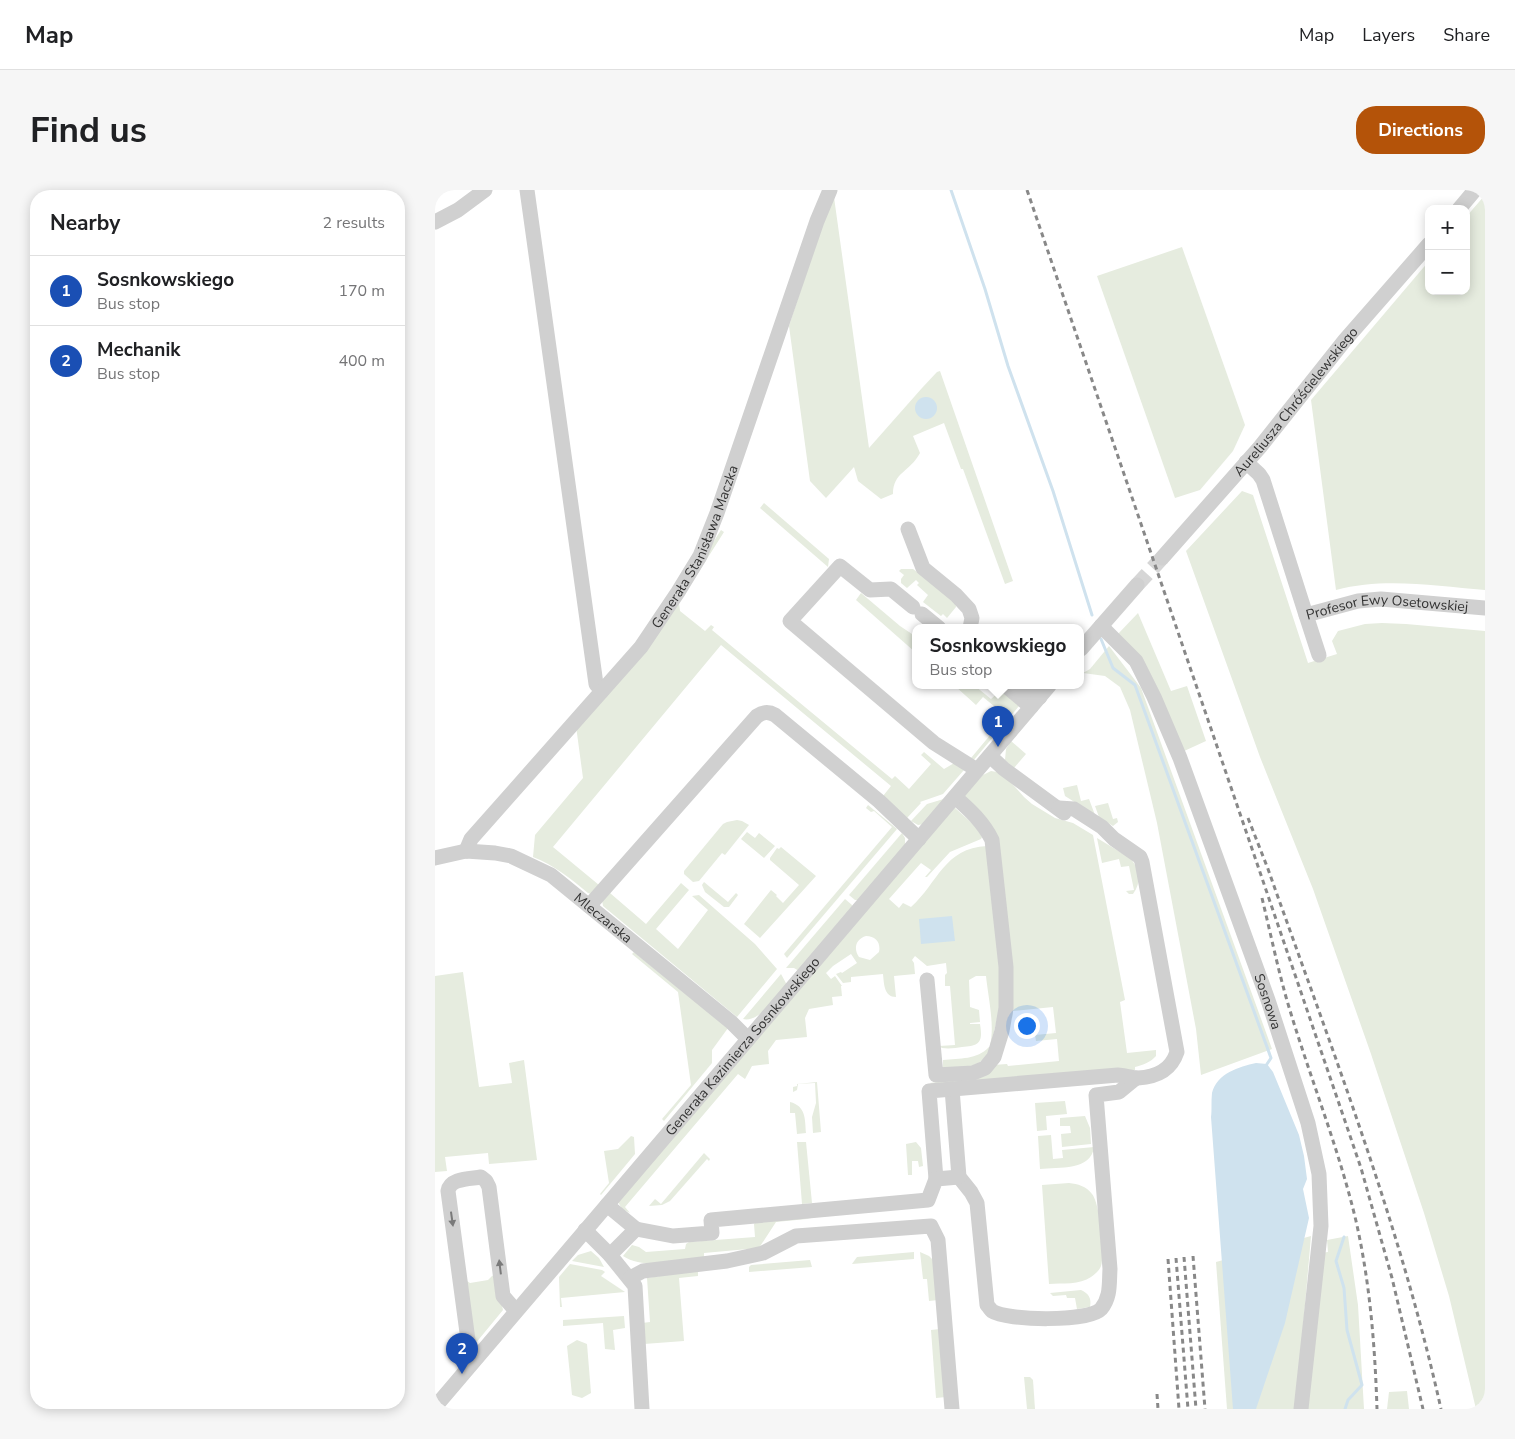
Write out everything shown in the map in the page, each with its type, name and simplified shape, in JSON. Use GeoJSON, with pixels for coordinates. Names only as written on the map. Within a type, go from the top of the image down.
{"type":"FeatureCollection","features":[{"type":"Feature","properties":{"kind":"street"},"geometry":{"type":"LineString","coordinates":[[435,222],[458,210],[485,190]]}},
{"type":"Feature","properties":{"kind":"street"},"geometry":{"type":"LineString","coordinates":[[527,190],[596,684],[602,691]]}},
{"type":"Feature","properties":{"kind":"street","name":"Generała Stanisława Maczka"},"geometry":{"type":"LineString","coordinates":[[466,851],[471,839],[641,647],[700,556],[717,513],[817,221],[830,190]]}},
{"type":"Feature","properties":{"kind":"street"},"geometry":{"type":"LineString","coordinates":[[1462,205],[1475,190]]}},
{"type":"Feature","properties":{"kind":"street","name":"Aureliusza Chróścielewskiego"},"geometry":{"type":"LineString","coordinates":[[1162,558],[1246,462],[1345,340],[1425,249]]}},
{"type":"Feature","properties":{"kind":"street","name":"Profesor Ewy Osetowskiej"},"geometry":{"type":"LineString","coordinates":[[1246,462],[1259,474],[1264,484],[1306,615],[1358,601],[1381,599],[1485,608]]}},
{"type":"Feature","properties":{"kind":"street"},"geometry":{"type":"LineString","coordinates":[[908,529],[923,568],[956,595],[969,609],[972,618],[971,624]]}},
{"type":"Feature","properties":{"kind":"street"},"geometry":{"type":"LineString","coordinates":[[934,624],[891,589],[870,590],[840,566],[790,621],[934,743],[977,770]]}},
{"type":"Feature","properties":{"kind":"street"},"geometry":{"type":"LineString","coordinates":[[1084,646],[1137,585]]}},
{"type":"Feature","properties":{"kind":"street"},"geometry":{"type":"LineString","coordinates":[[1306,615],[1319,655]]}},
{"type":"Feature","properties":{"kind":"street","name":"Sosnowa"},"geometry":{"type":"LineString","coordinates":[[1101,626],[1136,660],[1180,758],[1265,991],[1308,1123],[1319,1174],[1321,1226],[1301,1409]]}},
{"type":"Feature","properties":{"kind":"street"},"geometry":{"type":"LineString","coordinates":[[1016,689],[1040,696]]}},
{"type":"Feature","properties":{"kind":"street","name":"Generała Kazimierza Sosnkowskiego"},"geometry":{"type":"LineString","coordinates":[[435,1407],[1040,696]]}},
{"type":"Feature","properties":{"kind":"street"},"geometry":{"type":"LineString","coordinates":[[589,906],[757,716],[763,713],[770,712],[775,715],[879,800],[919,839]]}},
{"type":"Feature","properties":{"kind":"street"},"geometry":{"type":"LineString","coordinates":[[607,1205],[636,1229],[673,1236],[712,1233],[711,1220],[928,1200],[936,1179],[929,1091],[1118,1075],[1136,1078],[1168,1069],[1177,1052],[1142,862],[1134,853],[1114,840],[1102,827],[1073,809],[1059,808],[1004,769],[990,756]]}},
{"type":"Feature","properties":{"kind":"street"},"geometry":{"type":"LineString","coordinates":[[927,980],[936,1075],[973,1073],[985,1068],[994,1057],[1002,1031],[1006,1008],[1006,967],[991,840],[987,829],[978,818],[955,797]]}},
{"type":"Feature","properties":{"kind":"street","name":"Mleczarska"},"geometry":{"type":"LineString","coordinates":[[435,858],[466,851],[511,856],[551,875],[731,1022],[748,1039]]}},
{"type":"Feature","properties":{"kind":"street"},"geometry":{"type":"LineString","coordinates":[[952,1089],[959,1177],[977,1203],[987,1305],[993,1311],[1047,1320],[1089,1315],[1100,1310],[1109,1297],[1110,1269],[1096,1095],[1119,1092],[1136,1078]]}},
{"type":"Feature","properties":{"kind":"street"},"geometry":{"type":"LineString","coordinates":[[477,1357],[472,1351],[468,1340],[448,1191],[449,1186],[453,1182],[481,1177],[489,1187],[503,1296],[516,1311]]}},
{"type":"Feature","properties":{"kind":"street"},"geometry":{"type":"LineString","coordinates":[[936,1179],[959,1177]]}},
{"type":"Feature","properties":{"kind":"street"},"geometry":{"type":"LineString","coordinates":[[630,1278],[643,1271],[727,1261],[763,1253],[796,1236],[931,1226],[938,1240],[951,1409]]}},
{"type":"Feature","properties":{"kind":"street"},"geometry":{"type":"LineString","coordinates":[[609,1255],[636,1229]]}},
{"type":"Feature","properties":{"kind":"street"},"geometry":{"type":"LineString","coordinates":[[585,1230],[630,1278],[635,1286],[642,1409]]}},
{"type":"Feature","properties":{"kind":"shaded area"},"geometry":{"type":"Polygon","coordinates":[[[833,190],[869,448],[922,388],[940,371],[1013,581],[1005,584],[944,423],[913,436],[920,453],[912,464],[899,476],[893,494],[881,499],[858,481],[854,467],[826,498],[810,481],[789,326],[833,190]]]}},
{"type":"Feature","properties":{"kind":"shaded area"},"geometry":{"type":"Polygon","coordinates":[[[1485,195],[1485,590],[1391,583],[1354,586],[1336,590],[1311,400],[1425,266],[1425,295],[1470,295],[1470,212],[1485,195]]]}},
{"type":"Feature","properties":{"kind":"shaded area"},"geometry":{"type":"Polygon","coordinates":[[[1182,247],[1245,425],[1233,451],[1200,490],[1175,498],[1097,276],[1182,247]]]}},
{"type":"Feature","properties":{"kind":"shaded area"},"geometry":{"type":"Polygon","coordinates":[[[1242,491],[1253,495],[1308,663],[1337,654],[1332,641],[1338,631],[1365,624],[1406,624],[1485,631],[1485,1409],[1476,1409],[1449,1296],[1424,1213],[1371,1054],[1313,889],[1260,757],[1186,551],[1242,491]]]}},
{"type":"Feature","properties":{"kind":"shaded area"},"geometry":{"type":"Polygon","coordinates":[[[764,503],[829,559],[828,567],[760,508],[764,503]]]}},
{"type":"Feature","properties":{"kind":"shaded area"},"geometry":{"type":"Polygon","coordinates":[[[721,530],[724,532],[679,603],[680,611],[705,631],[711,625],[714,627],[712,630],[892,779],[895,776],[909,789],[931,764],[921,755],[924,752],[944,769],[956,762],[964,770],[943,794],[920,802],[907,818],[883,796],[891,786],[721,645],[553,847],[599,885],[591,894],[588,893],[555,868],[533,857],[535,835],[583,778],[576,726],[671,608],[721,530]]]}},
{"type":"Feature","properties":{"kind":"shaded area"},"geometry":{"type":"Polygon","coordinates":[[[901,569],[913,569],[955,600],[956,607],[947,618],[943,614],[941,616],[923,602],[928,595],[917,585],[919,583],[916,580],[907,588],[901,583],[904,575],[899,571],[901,569]]]}},
{"type":"Feature","properties":{"kind":"shaded area"},"geometry":{"type":"Polygon","coordinates":[[[861,593],[912,634],[912,649],[856,600],[861,593]]]}},
{"type":"Feature","properties":{"kind":"shaded area"},"geometry":{"type":"Polygon","coordinates":[[[1138,613],[1171,691],[1187,686],[1206,741],[1182,752],[1118,634],[1138,613]]]}},
{"type":"Feature","properties":{"kind":"shaded area"},"geometry":{"type":"Polygon","coordinates":[[[1109,646],[1141,688],[1272,1049],[1201,1075],[1196,1029],[1157,823],[1130,710],[1120,687],[1105,676],[1084,673],[1090,669],[1109,646]]]}},
{"type":"Feature","properties":{"kind":"shaded area"},"geometry":{"type":"Polygon","coordinates":[[[958,689],[979,689],[991,699],[1001,690],[1019,706],[973,761],[971,758],[1006,716],[983,697],[976,705],[958,689]]]}},
{"type":"Feature","properties":{"kind":"shaded area"},"geometry":{"type":"Polygon","coordinates":[[[1011,741],[1026,754],[1014,768],[1005,760],[1006,749],[1011,741]]]}},
{"type":"Feature","properties":{"kind":"shaded area"},"geometry":{"type":"Polygon","coordinates":[[[991,771],[1006,777],[1032,804],[1055,818],[1073,823],[1093,835],[1125,1000],[1120,1002],[1127,1053],[1156,1050],[1154,1058],[1147,1063],[1135,1067],[1135,1070],[933,1086],[930,1083],[944,1081],[993,1065],[1007,1064],[1008,1066],[1059,1061],[1057,1039],[1036,1041],[1035,1035],[1056,1033],[1053,1007],[1013,1011],[1012,1019],[1000,866],[972,806],[964,795],[983,775],[991,771]]]}},
{"type":"Feature","properties":{"kind":"shaded area"},"geometry":{"type":"Polygon","coordinates":[[[1077,785],[1081,801],[1089,799],[1095,815],[1065,796],[1063,788],[1077,785]]]}},
{"type":"Feature","properties":{"kind":"shaded area"},"geometry":{"type":"Polygon","coordinates":[[[947,798],[924,824],[918,825],[911,821],[927,804],[947,798]]]}},
{"type":"Feature","properties":{"kind":"shaded area"},"geometry":{"type":"Polygon","coordinates":[[[1108,803],[1113,819],[1117,818],[1118,822],[1113,826],[1099,817],[1095,806],[1108,803]]]}},
{"type":"Feature","properties":{"kind":"shaded area"},"geometry":{"type":"Polygon","coordinates":[[[868,805],[897,829],[787,958],[784,954],[892,827],[874,811],[871,812],[866,808],[868,805]]]}},
{"type":"Feature","properties":{"kind":"shaded area"},"geometry":{"type":"Polygon","coordinates":[[[954,807],[975,826],[982,837],[981,839],[950,852],[927,877],[925,877],[931,870],[921,863],[889,899],[899,908],[903,903],[911,907],[951,860],[972,848],[987,846],[1001,985],[999,1010],[991,1046],[991,1020],[986,976],[976,976],[969,980],[970,1007],[979,1010],[980,1022],[970,1024],[980,1024],[981,1035],[979,1042],[973,1046],[942,1048],[939,1046],[955,1045],[950,986],[945,986],[946,963],[927,966],[915,956],[912,960],[915,974],[894,976],[896,997],[889,995],[887,992],[884,986],[883,974],[851,977],[851,982],[843,983],[836,974],[842,973],[857,963],[851,954],[826,973],[831,979],[835,976],[842,986],[842,996],[832,997],[833,1005],[809,1009],[805,1018],[807,1037],[776,1040],[768,1051],[769,1064],[752,1066],[745,1079],[738,1074],[625,1207],[630,1213],[622,1209],[618,1202],[954,807]],[[866,936],[860,939],[856,950],[859,957],[870,960],[879,952],[879,946],[873,937],[866,936]]]}},
{"type":"Feature","properties":{"kind":"shaded area"},"geometry":{"type":"Polygon","coordinates":[[[737,820],[749,825],[725,855],[722,853],[699,881],[693,882],[684,874],[684,871],[723,824],[737,820]]]}},
{"type":"Feature","properties":{"kind":"shaded area"},"geometry":{"type":"Polygon","coordinates":[[[747,832],[755,838],[759,833],[775,846],[764,858],[741,839],[747,832]]]}},
{"type":"Feature","properties":{"kind":"shaded area"},"geometry":{"type":"Polygon","coordinates":[[[902,833],[905,838],[905,845],[860,900],[855,900],[849,895],[902,833]]]}},
{"type":"Feature","properties":{"kind":"shaded area"},"geometry":{"type":"Polygon","coordinates":[[[1097,838],[1130,858],[1133,862],[1138,871],[1139,880],[1133,894],[1129,894],[1126,891],[1134,890],[1129,866],[1121,867],[1119,859],[1102,863],[1097,838]]]}},
{"type":"Feature","properties":{"kind":"shaded area"},"geometry":{"type":"Polygon","coordinates":[[[781,847],[816,876],[760,938],[744,924],[771,890],[783,903],[799,885],[770,860],[777,848],[781,847]]]}},
{"type":"Feature","properties":{"kind":"shaded area"},"geometry":{"type":"Polygon","coordinates":[[[704,882],[728,902],[736,893],[738,895],[729,907],[724,907],[705,892],[702,885],[704,882]]]}},
{"type":"Feature","properties":{"kind":"shaded area"},"geometry":{"type":"Polygon","coordinates":[[[681,883],[689,890],[656,929],[678,949],[708,910],[692,896],[699,895],[755,944],[777,969],[737,1017],[603,906],[602,900],[610,893],[646,924],[681,883]]]}},
{"type":"Feature","properties":{"kind":"shaded area"},"geometry":{"type":"Polygon","coordinates":[[[845,899],[852,905],[852,908],[799,971],[794,968],[786,968],[845,899]]]}},
{"type":"Feature","properties":{"kind":"shaded area"},"geometry":{"type":"Polygon","coordinates":[[[634,952],[728,1028],[712,1050],[712,1063],[664,1121],[662,1119],[691,1085],[678,992],[632,954],[634,952]]]}},
{"type":"Feature","properties":{"kind":"shaded area"},"geometry":{"type":"Polygon","coordinates":[[[463,972],[479,1087],[512,1083],[509,1063],[524,1060],[537,1160],[489,1164],[488,1153],[445,1157],[447,1171],[435,1172],[435,976],[463,972]]]}},
{"type":"Feature","properties":{"kind":"shaded area"},"geometry":{"type":"Polygon","coordinates":[[[781,974],[787,985],[778,996],[755,1017],[743,1019],[781,974]]]}},
{"type":"Feature","properties":{"kind":"shaded area"},"geometry":{"type":"Polygon","coordinates":[[[989,1047],[991,1048],[987,1055],[977,1064],[965,1067],[943,1068],[943,1060],[974,1056],[989,1047]]]}},
{"type":"Feature","properties":{"kind":"shaded area"},"geometry":{"type":"Polygon","coordinates":[[[817,1082],[821,1132],[813,1133],[812,1117],[816,1103],[815,1083],[798,1084],[797,1090],[793,1092],[793,1087],[797,1086],[797,1084],[817,1082]]]}},
{"type":"Feature","properties":{"kind":"shaded area"},"geometry":{"type":"Polygon","coordinates":[[[1065,1101],[1067,1114],[1046,1116],[1047,1130],[1037,1131],[1035,1103],[1065,1101]]]}},
{"type":"Feature","properties":{"kind":"shaded area"},"geometry":{"type":"Polygon","coordinates":[[[790,1102],[802,1110],[805,1118],[806,1133],[797,1134],[795,1113],[790,1113],[790,1102]]]}},
{"type":"Feature","properties":{"kind":"shaded area"},"geometry":{"type":"Polygon","coordinates":[[[1085,1116],[1090,1128],[1091,1144],[1062,1147],[1061,1134],[1071,1133],[1070,1126],[1060,1126],[1060,1118],[1085,1116]]]}},
{"type":"Feature","properties":{"kind":"shaded area"},"geometry":{"type":"Polygon","coordinates":[[[1051,1135],[1053,1159],[1063,1158],[1062,1150],[1094,1147],[1092,1155],[1081,1164],[1040,1169],[1038,1136],[1051,1135]]]}},
{"type":"Feature","properties":{"kind":"shaded area"},"geometry":{"type":"Polygon","coordinates":[[[631,1136],[634,1137],[635,1154],[601,1195],[609,1183],[604,1151],[618,1149],[631,1136]]]}},
{"type":"Feature","properties":{"kind":"shaded area"},"geometry":{"type":"Polygon","coordinates":[[[797,1142],[806,1142],[812,1203],[802,1204],[797,1142]]]}},
{"type":"Feature","properties":{"kind":"shaded area"},"geometry":{"type":"Polygon","coordinates":[[[916,1142],[921,1148],[923,1166],[919,1167],[918,1161],[912,1161],[912,1175],[908,1175],[906,1144],[916,1142]]]}},
{"type":"Feature","properties":{"kind":"shaded area"},"geometry":{"type":"Polygon","coordinates":[[[704,1153],[710,1159],[709,1161],[707,1159],[670,1201],[662,1205],[649,1206],[655,1199],[661,1204],[704,1153]]]}},
{"type":"Feature","properties":{"kind":"shaded area"},"geometry":{"type":"Polygon","coordinates":[[[1069,1183],[1084,1187],[1090,1191],[1095,1199],[1101,1229],[1101,1266],[1087,1280],[1049,1284],[1042,1185],[1069,1183]]]}},
{"type":"Feature","properties":{"kind":"shaded area"},"geometry":{"type":"Polygon","coordinates":[[[811,1218],[776,1222],[759,1248],[704,1253],[704,1259],[662,1264],[641,1263],[623,1256],[632,1245],[646,1252],[685,1249],[686,1244],[689,1242],[755,1237],[754,1224],[756,1221],[811,1218]]]}},
{"type":"Feature","properties":{"kind":"shaded area"},"geometry":{"type":"Polygon","coordinates":[[[1311,1236],[1296,1409],[1227,1409],[1216,1262],[1311,1236]]]}},
{"type":"Feature","properties":{"kind":"shaded area"},"geometry":{"type":"Polygon","coordinates":[[[1348,1236],[1358,1305],[1364,1409],[1305,1409],[1320,1253],[1328,1252],[1327,1240],[1348,1236]]]}},
{"type":"Feature","properties":{"kind":"shaded area"},"geometry":{"type":"Polygon","coordinates":[[[591,1251],[599,1258],[604,1267],[572,1261],[578,1255],[591,1251]]]}},
{"type":"Feature","properties":{"kind":"shaded area"},"geometry":{"type":"Polygon","coordinates":[[[914,1252],[914,1259],[852,1264],[857,1257],[914,1252]]]}},
{"type":"Feature","properties":{"kind":"shaded area"},"geometry":{"type":"Polygon","coordinates":[[[920,1252],[933,1260],[938,1300],[929,1301],[927,1279],[923,1279],[920,1252]]]}},
{"type":"Feature","properties":{"kind":"shaded area"},"geometry":{"type":"Polygon","coordinates":[[[810,1260],[812,1267],[749,1272],[751,1265],[810,1260]]]}},
{"type":"Feature","properties":{"kind":"shaded area"},"geometry":{"type":"Polygon","coordinates":[[[570,1264],[602,1270],[605,1272],[601,1276],[625,1292],[561,1298],[562,1307],[560,1307],[559,1277],[570,1264]]]}},
{"type":"Feature","properties":{"kind":"shaded area"},"geometry":{"type":"Polygon","coordinates":[[[698,1270],[698,1276],[679,1278],[684,1341],[644,1344],[642,1323],[650,1322],[647,1278],[698,1270]]]}},
{"type":"Feature","properties":{"kind":"shaded area"},"geometry":{"type":"Polygon","coordinates":[[[495,1275],[503,1310],[475,1344],[464,1279],[470,1283],[488,1280],[495,1275]]]}},
{"type":"Feature","properties":{"kind":"shaded area"},"geometry":{"type":"Polygon","coordinates":[[[1081,1290],[1089,1296],[1090,1307],[1077,1309],[1075,1298],[1067,1298],[1066,1295],[1053,1296],[1050,1293],[1081,1290]]]}},
{"type":"Feature","properties":{"kind":"shaded area"},"geometry":{"type":"Polygon","coordinates":[[[624,1316],[625,1328],[613,1330],[615,1350],[605,1349],[603,1323],[563,1326],[563,1320],[624,1316]]]}},
{"type":"Feature","properties":{"kind":"shaded area"},"geometry":{"type":"Polygon","coordinates":[[[940,1329],[946,1397],[936,1398],[931,1330],[940,1329]]]}},
{"type":"Feature","properties":{"kind":"shaded area"},"geometry":{"type":"Polygon","coordinates":[[[577,1340],[587,1344],[591,1393],[582,1398],[572,1395],[567,1346],[577,1340]]]}},
{"type":"Feature","properties":{"kind":"shaded area"},"geometry":{"type":"Polygon","coordinates":[[[1024,1377],[1030,1377],[1033,1380],[1035,1409],[1027,1409],[1024,1377]]]}},
{"type":"Feature","properties":{"kind":"shaded area"},"geometry":{"type":"Polygon","coordinates":[[[1407,1391],[1409,1409],[1387,1409],[1389,1392],[1407,1391]]]}},
{"type":"Feature","properties":{"kind":"water"},"geometry":{"type":"Polygon","coordinates":[[[926,397],[934,400],[937,408],[934,416],[926,419],[918,416],[915,408],[918,400],[926,397]]]}},
{"type":"Feature","properties":{"kind":"water"},"geometry":{"type":"Polygon","coordinates":[[[952,916],[955,941],[921,944],[919,919],[952,916]]]}},
{"type":"Feature","properties":{"kind":"water"},"geometry":{"type":"Polygon","coordinates":[[[1256,1063],[1267,1064],[1273,1072],[1299,1135],[1307,1179],[1303,1189],[1309,1218],[1285,1323],[1256,1409],[1233,1409],[1211,1117],[1212,1093],[1219,1080],[1229,1072],[1256,1063]]]}},
{"type":"Feature","properties":{"kind":"waterway"},"geometry":{"type":"LineString","coordinates":[[951,190],[985,289],[1008,366],[1053,491],[1092,615]]}},
{"type":"Feature","properties":{"kind":"waterway"},"geometry":{"type":"LineString","coordinates":[[1101,639],[1113,668],[1135,685],[1271,1058],[1267,1064]]}},
{"type":"Feature","properties":{"kind":"waterway"},"geometry":{"type":"LineString","coordinates":[[1344,1237],[1336,1261],[1344,1288],[1347,1330],[1362,1385],[1348,1400],[1345,1409]]}},
{"type":"Feature","properties":{"kind":"tunnel"},"geometry":{"type":"LineString","coordinates":[[1137,585],[1162,558]]}},
{"type":"Feature","properties":{"kind":"railway"},"geometry":{"type":"LineString","coordinates":[[1027,190],[1361,1168],[1392,1278],[1423,1409]]}},
{"type":"Feature","properties":{"kind":"railway"},"geometry":{"type":"LineString","coordinates":[[1248,818],[1363,1136],[1406,1272],[1441,1409]]}},
{"type":"Feature","properties":{"kind":"railway"},"geometry":{"type":"LineString","coordinates":[[1262,898],[1286,997],[1341,1165],[1356,1221],[1371,1315],[1377,1409]]}},
{"type":"Feature","properties":{"kind":"railway"},"geometry":{"type":"LineString","coordinates":[[1193,1256],[1205,1409]]}},
{"type":"Feature","properties":{"kind":"railway"},"geometry":{"type":"LineString","coordinates":[[1184,1257],[1196,1409]]}},
{"type":"Feature","properties":{"kind":"railway"},"geometry":{"type":"LineString","coordinates":[[1176,1258],[1188,1409]]}},
{"type":"Feature","properties":{"kind":"railway"},"geometry":{"type":"LineString","coordinates":[[1168,1259],[1179,1409]]}},
{"type":"Feature","properties":{"kind":"railway"},"geometry":{"type":"LineString","coordinates":[[1157,1394],[1158,1409]]}},
{"type":"Feature","properties":{"kind":"place","name":"Sosnkowskiego"},"geometry":{"type":"Point","coordinates":[998,747]}},
{"type":"Feature","properties":{"kind":"place","name":"Mechanik"},"geometry":{"type":"Point","coordinates":[462,1374]}}]}
